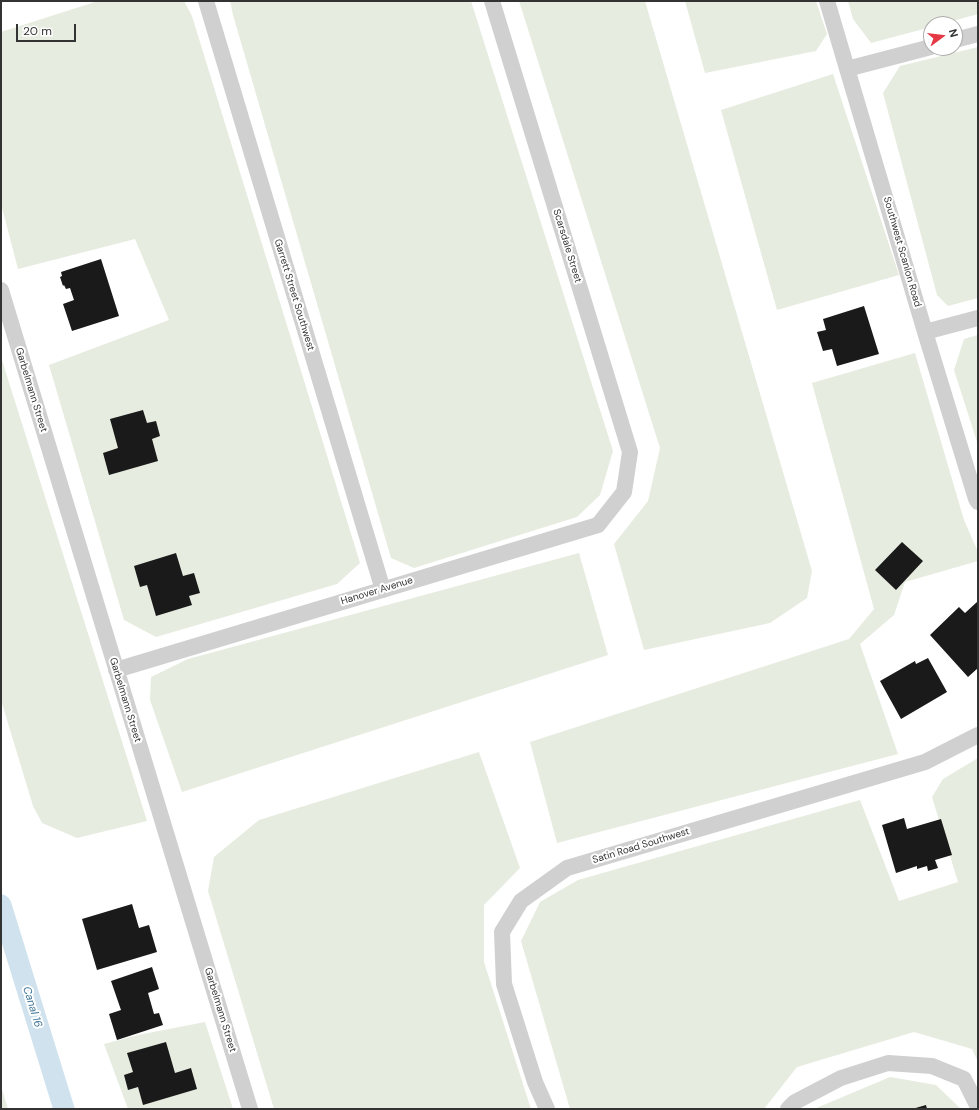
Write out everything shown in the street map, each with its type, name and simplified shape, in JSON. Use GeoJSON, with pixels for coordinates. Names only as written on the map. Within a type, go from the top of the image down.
{"type":"FeatureCollection","features":[{"type":"Feature","properties":{"kind":"street","name":"Garrett Street Southwest"},"geometry":{"type":"LineString","coordinates":[[206,1],[383,590]]}},
{"type":"Feature","properties":{"kind":"street","name":"Scarsdale Street"},"geometry":{"type":"LineString","coordinates":[[492,1],[630,452],[624,492]]}},
{"type":"Feature","properties":{"kind":"street","name":"Southwest Scanlon Road"},"geometry":{"type":"LineString","coordinates":[[827,1],[925,332],[978,502]]}},
{"type":"Feature","properties":{"kind":"street"},"geometry":{"type":"LineString","coordinates":[[963,38],[978,34]]}},
{"type":"Feature","properties":{"kind":"street"},"geometry":{"type":"LineString","coordinates":[[847,69],[923,49]]}},
{"type":"Feature","properties":{"kind":"street","name":"Garbelmann Street"},"geometry":{"type":"LineString","coordinates":[[1,290],[250,1109]]}},
{"type":"Feature","properties":{"kind":"street"},"geometry":{"type":"LineString","coordinates":[[925,332],[978,318]]}},
{"type":"Feature","properties":{"kind":"street","name":"Hanover Avenue"},"geometry":{"type":"LineString","coordinates":[[116,670],[598,525],[624,492]]}},
{"type":"Feature","properties":{"kind":"street","name":"Satin Road Southwest"},"geometry":{"type":"LineString","coordinates":[[547,1109],[536,1082],[504,984],[502,932],[521,900],[567,868],[925,762],[978,735]]}},
{"type":"Feature","properties":{"kind":"street"},"geometry":{"type":"LineString","coordinates":[[788,1109],[795,1102],[841,1078],[888,1063],[932,1066],[964,1079],[978,1107]]}},
{"type":"Feature","properties":{"kind":"shaded area"},"geometry":{"type":"Polygon","coordinates":[[[98,1],[184,1],[192,16],[360,563],[337,584],[156,637],[124,620],[49,365],[169,320],[135,239],[18,269],[1,204],[1,32],[98,1]]]}},
{"type":"Feature","properties":{"kind":"shaded area"},"geometry":{"type":"Polygon","coordinates":[[[230,1],[471,1],[613,451],[600,495],[577,517],[414,568],[391,558],[230,1]]]}},
{"type":"Feature","properties":{"kind":"shaded area"},"geometry":{"type":"Polygon","coordinates":[[[519,1],[645,1],[812,571],[807,598],[770,623],[644,650],[614,544],[648,501],[660,448],[519,1]]]}},
{"type":"Feature","properties":{"kind":"shaded area"},"geometry":{"type":"Polygon","coordinates":[[[685,1],[816,1],[827,34],[816,51],[705,73],[685,1]]]}},
{"type":"Feature","properties":{"kind":"shaded area"},"geometry":{"type":"Polygon","coordinates":[[[848,1],[978,1],[978,14],[963,18],[963,16],[923,16],[923,29],[871,43],[853,19],[848,1]]]}},
{"type":"Feature","properties":{"kind":"shaded area"},"geometry":{"type":"Polygon","coordinates":[[[978,47],[978,298],[948,306],[937,295],[883,93],[900,66],[941,56],[963,56],[963,51],[978,47]]]}},
{"type":"Feature","properties":{"kind":"shaded area"},"geometry":{"type":"Polygon","coordinates":[[[833,74],[899,275],[777,310],[721,110],[833,74]]]}},
{"type":"Feature","properties":{"kind":"shaded area"},"geometry":{"type":"Polygon","coordinates":[[[978,335],[978,445],[954,370],[964,339],[978,335]]]}},
{"type":"Feature","properties":{"kind":"shaded area"},"geometry":{"type":"Polygon","coordinates":[[[915,353],[964,520],[978,552],[978,561],[905,582],[894,615],[860,644],[898,754],[557,843],[530,742],[849,639],[874,609],[812,383],[915,353]]]}},
{"type":"Feature","properties":{"kind":"shaded area"},"geometry":{"type":"Polygon","coordinates":[[[1,357],[147,821],[77,838],[42,823],[33,806],[1,700],[1,357]]]}},
{"type":"Feature","properties":{"kind":"shaded area"},"geometry":{"type":"Polygon","coordinates":[[[579,553],[608,655],[182,792],[150,700],[151,677],[188,659],[579,553]]]}},
{"type":"Feature","properties":{"kind":"shaded area"},"geometry":{"type":"Polygon","coordinates":[[[479,752],[520,868],[484,905],[484,962],[531,1109],[274,1109],[208,891],[214,857],[259,820],[479,752]]]}},
{"type":"Feature","properties":{"kind":"shaded area"},"geometry":{"type":"Polygon","coordinates":[[[978,758],[978,1062],[972,1049],[914,1032],[797,1067],[764,1109],[570,1109],[521,941],[540,902],[578,880],[860,800],[899,901],[958,882],[932,797],[943,779],[978,758]]]}},
{"type":"Feature","properties":{"kind":"shaded area"},"geometry":{"type":"Polygon","coordinates":[[[205,1022],[233,1109],[128,1109],[104,1044],[138,1035],[205,1022]]]}},
{"type":"Feature","properties":{"kind":"shaded area"},"geometry":{"type":"Polygon","coordinates":[[[890,1077],[936,1085],[961,1109],[814,1109],[890,1077]]]}},
{"type":"Feature","properties":{"kind":"shaded area"},"geometry":{"type":"Polygon","coordinates":[[[1,1086],[8,1109],[1,1109],[1,1086]]]}},
{"type":"Feature","properties":{"kind":"building"},"geometry":{"type":"Polygon","coordinates":[[[101,259],[119,316],[72,331],[63,304],[74,300],[70,288],[66,289],[64,285],[63,286],[60,277],[62,276],[61,272],[101,259]]]}},
{"type":"Feature","properties":{"kind":"building"},"geometry":{"type":"Polygon","coordinates":[[[864,306],[879,354],[837,366],[832,349],[823,351],[817,332],[826,330],[823,319],[864,306]]]}},
{"type":"Feature","properties":{"kind":"building"},"geometry":{"type":"Polygon","coordinates":[[[143,410],[147,423],[156,421],[160,436],[152,439],[158,461],[109,475],[103,453],[118,448],[110,419],[143,410]]]}},
{"type":"Feature","properties":{"kind":"building"},"geometry":{"type":"Polygon","coordinates":[[[902,542],[923,561],[896,590],[875,570],[902,542]]]}},
{"type":"Feature","properties":{"kind":"building"},"geometry":{"type":"Polygon","coordinates":[[[176,553],[183,576],[194,573],[200,593],[189,596],[192,605],[156,616],[147,585],[140,587],[134,566],[176,553]]]}},
{"type":"Feature","properties":{"kind":"building"},"geometry":{"type":"Polygon","coordinates":[[[977,602],[978,668],[968,677],[930,635],[959,607],[965,613],[977,602]]]}},
{"type":"Feature","properties":{"kind":"building"},"geometry":{"type":"Polygon","coordinates":[[[928,658],[947,692],[901,719],[880,681],[915,661],[916,664],[928,658]]]}},
{"type":"Feature","properties":{"kind":"building"},"geometry":{"type":"Polygon","coordinates":[[[904,818],[907,829],[941,819],[952,855],[935,860],[938,868],[928,871],[927,866],[917,869],[917,866],[896,873],[882,825],[904,818]]]}},
{"type":"Feature","properties":{"kind":"building"},"geometry":{"type":"Polygon","coordinates":[[[132,904],[139,928],[149,925],[157,952],[97,970],[82,919],[132,904]]]}},
{"type":"Feature","properties":{"kind":"building"},"geometry":{"type":"Polygon","coordinates":[[[152,967],[159,989],[148,993],[154,1014],[159,1013],[163,1025],[117,1040],[109,1014],[121,1010],[111,981],[152,967]]]}},
{"type":"Feature","properties":{"kind":"building"},"geometry":{"type":"Polygon","coordinates":[[[166,1042],[175,1073],[191,1068],[197,1089],[143,1105],[138,1087],[128,1090],[124,1075],[133,1072],[127,1053],[166,1042]]]}},
{"type":"Feature","properties":{"kind":"building"},"geometry":{"type":"Polygon","coordinates":[[[926,1105],[927,1109],[912,1109],[926,1105]]]}},
{"type":"Feature","properties":{"kind":"waterway","name":"Canal 16"},"geometry":{"type":"LineString","coordinates":[[1,905],[64,1109]]}}]}
